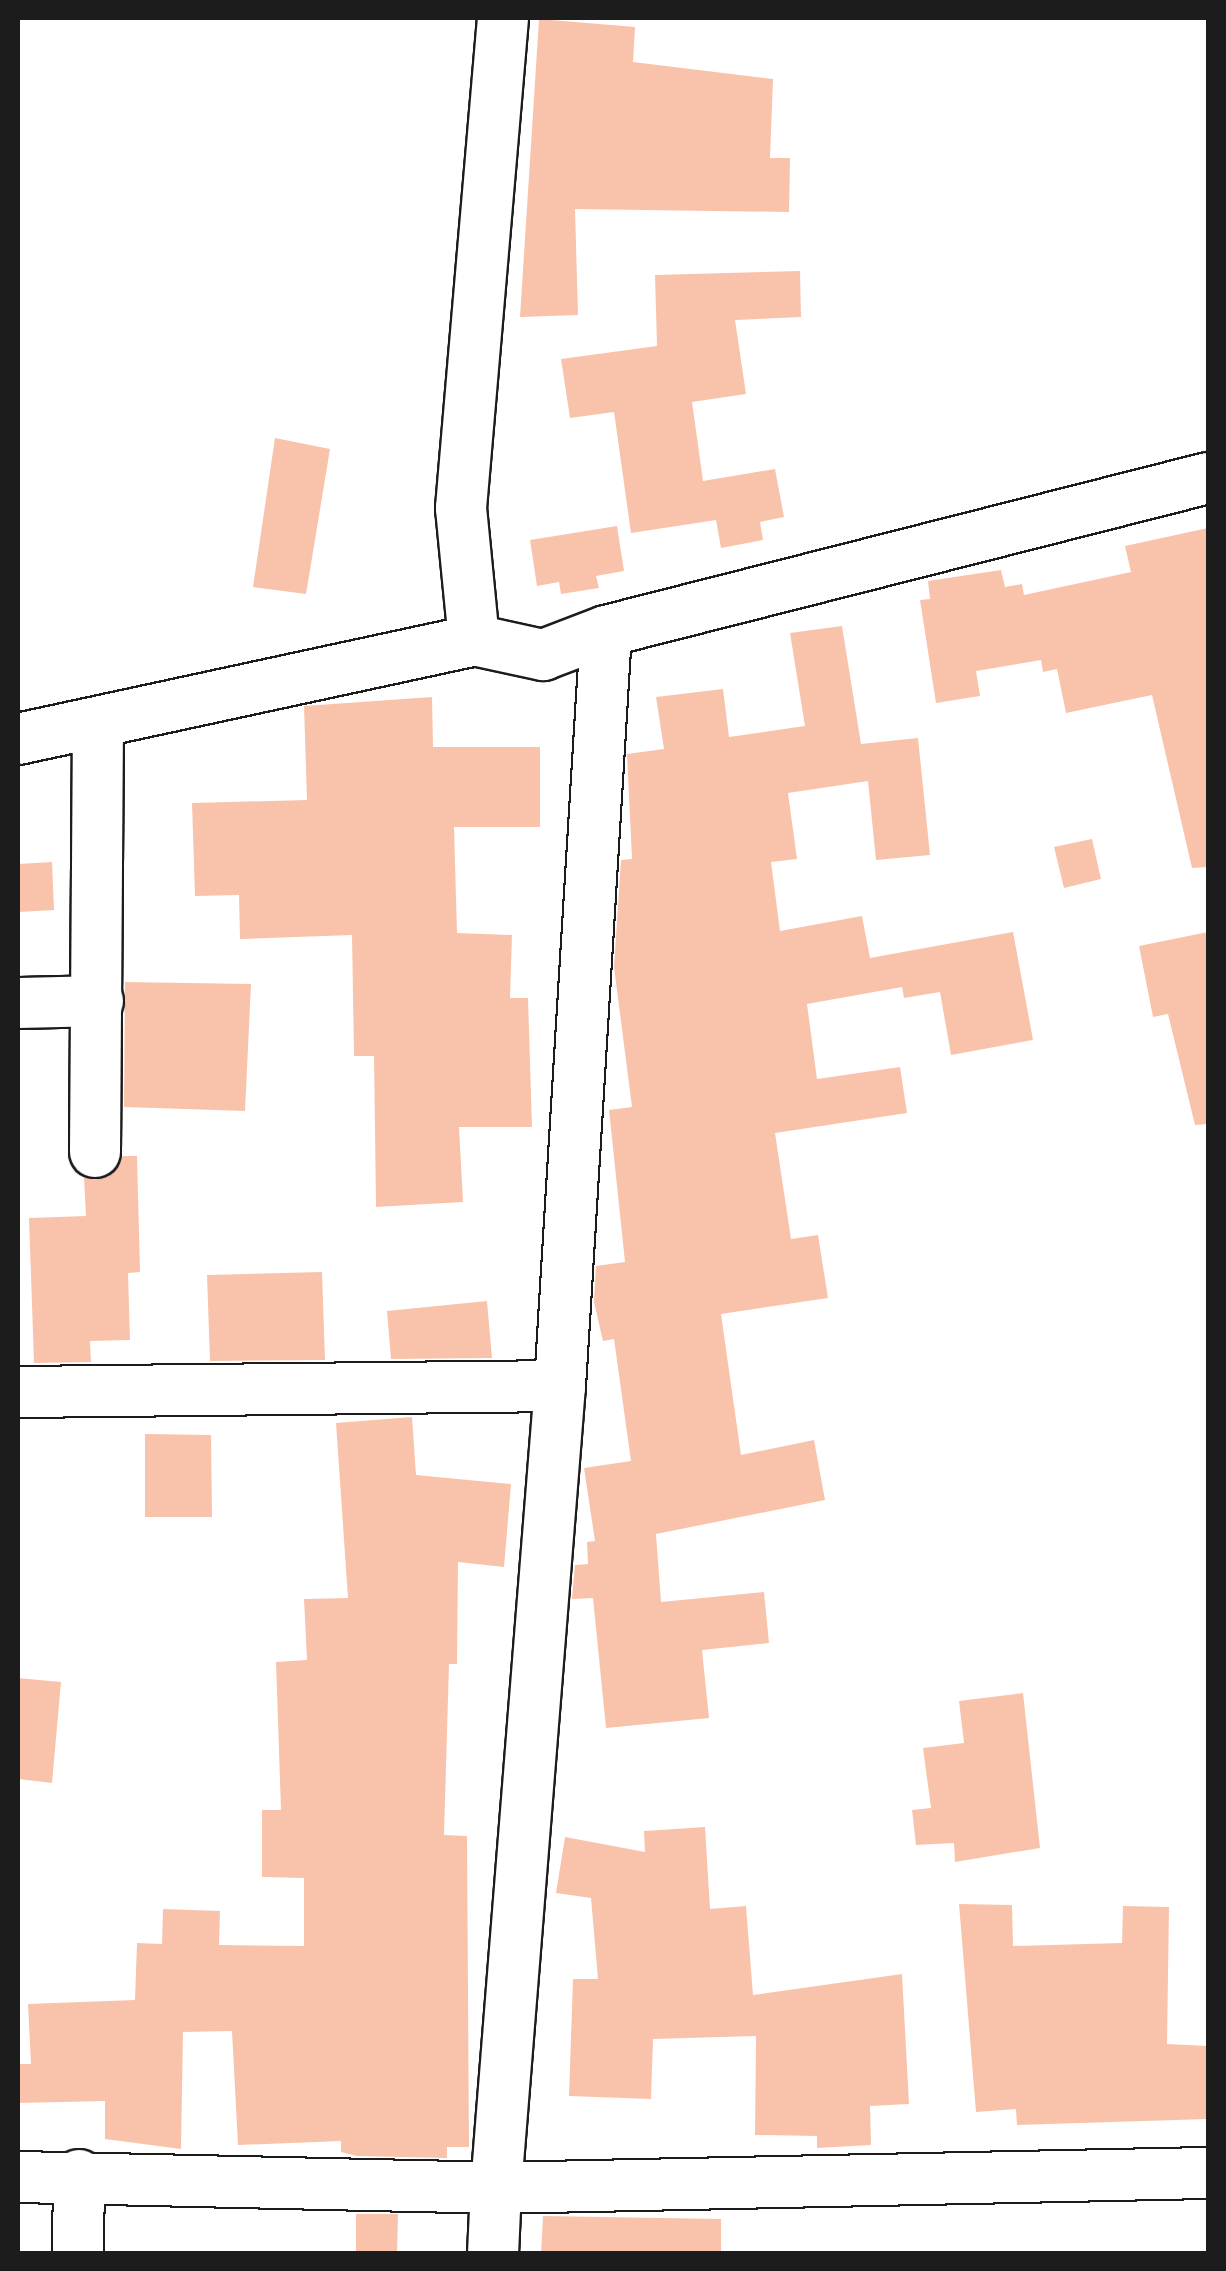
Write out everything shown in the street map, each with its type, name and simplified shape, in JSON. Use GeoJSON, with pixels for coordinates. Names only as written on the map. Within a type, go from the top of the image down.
{"type":"FeatureCollection","features":[{"type":"Feature","properties":{"kind":"street"},"geometry":{"type":"LineString","coordinates":[[474,640],[461,508],[503,18]]}},
{"type":"Feature","properties":{"kind":"street"},"geometry":{"type":"LineString","coordinates":[[18,740],[98,728],[474,640],[543,656],[606,631],[1208,478]]}},
{"type":"Feature","properties":{"kind":"street"},"geometry":{"type":"LineString","coordinates":[[493,2254],[560,1386],[606,631]]}},
{"type":"Feature","properties":{"kind":"street"},"geometry":{"type":"LineString","coordinates":[[95,1152],[98,728]]}},
{"type":"Feature","properties":{"kind":"street"},"geometry":{"type":"LineString","coordinates":[[18,1003],[98,1002]]}},
{"type":"Feature","properties":{"kind":"street"},"geometry":{"type":"LineString","coordinates":[[18,1392],[560,1386]]}},
{"type":"Feature","properties":{"kind":"street"},"geometry":{"type":"LineString","coordinates":[[18,2176],[496,2188],[1208,2173]]}},
{"type":"Feature","properties":{"kind":"street"},"geometry":{"type":"LineString","coordinates":[[78,2254],[79,2175]]}},
{"type":"Feature","properties":{"kind":"building"},"geometry":{"type":"Polygon","coordinates":[[[539,19],[635,27],[633,62],[773,79],[770,158],[790,158],[789,212],[575,209],[578,315],[520,317],[539,19]]]}},
{"type":"Feature","properties":{"kind":"building"},"geometry":{"type":"Polygon","coordinates":[[[800,271],[801,317],[735,320],[746,394],[692,402],[703,481],[775,469],[784,517],[760,522],[763,540],[721,548],[716,520],[631,533],[614,412],[570,418],[561,359],[657,346],[655,275],[800,271]]]}},
{"type":"Feature","properties":{"kind":"building"},"geometry":{"type":"Polygon","coordinates":[[[275,438],[330,449],[306,594],[253,587],[275,438]]]}},
{"type":"Feature","properties":{"kind":"building"},"geometry":{"type":"Polygon","coordinates":[[[617,526],[624,571],[596,576],[599,588],[561,594],[559,582],[537,586],[530,540],[617,526]]]}},
{"type":"Feature","properties":{"kind":"building"},"geometry":{"type":"Polygon","coordinates":[[[1208,528],[1208,867],[1192,868],[1152,695],[1066,713],[1057,669],[1043,672],[1041,660],[976,671],[980,696],[936,703],[920,600],[930,599],[928,581],[1001,570],[1005,587],[1022,584],[1024,595],[1131,572],[1125,546],[1208,528]]]}},
{"type":"Feature","properties":{"kind":"building"},"geometry":{"type":"Polygon","coordinates":[[[842,626],[861,744],[918,738],[930,855],[876,860],[868,781],[788,793],[797,859],[771,862],[780,931],[862,916],[870,958],[1013,932],[1033,1040],[951,1055],[940,992],[904,998],[902,987],[807,1004],[817,1079],[900,1067],[907,1113],[775,1133],[791,1239],[818,1235],[828,1298],[721,1314],[741,1455],[814,1440],[825,1500],[656,1534],[661,1602],[764,1592],[769,1643],[702,1650],[709,1718],[606,1728],[593,1598],[572,1599],[575,1565],[588,1564],[587,1542],[595,1541],[584,1468],[631,1461],[614,1339],[603,1341],[594,1302],[596,1266],[625,1262],[609,1110],[632,1107],[614,967],[621,860],[632,859],[627,754],[664,749],[656,697],[723,689],[729,737],[805,726],[790,633],[842,626]]]}},
{"type":"Feature","properties":{"kind":"building"},"geometry":{"type":"Polygon","coordinates":[[[432,697],[433,747],[540,747],[540,827],[454,827],[457,933],[512,935],[510,998],[528,998],[532,1127],[459,1127],[463,1202],[376,1207],[374,1056],[354,1056],[352,935],[240,939],[239,895],[195,896],[192,803],[307,800],[304,706],[432,697]]]}},
{"type":"Feature","properties":{"kind":"building"},"geometry":{"type":"Polygon","coordinates":[[[1092,839],[1101,879],[1064,888],[1054,847],[1092,839]]]}},
{"type":"Feature","properties":{"kind":"building"},"geometry":{"type":"Polygon","coordinates":[[[52,862],[54,910],[18,912],[18,864],[52,862]]]}},
{"type":"Feature","properties":{"kind":"building"},"geometry":{"type":"Polygon","coordinates":[[[1208,932],[1208,1124],[1195,1125],[1168,1014],[1153,1017],[1139,946],[1208,932]]]}},
{"type":"Feature","properties":{"kind":"building"},"geometry":{"type":"Polygon","coordinates":[[[125,982],[251,984],[245,1111],[124,1107],[125,982]]]}},
{"type":"Feature","properties":{"kind":"building"},"geometry":{"type":"Polygon","coordinates":[[[123,1156],[137,1156],[140,1272],[128,1273],[130,1340],[90,1341],[91,1362],[34,1363],[29,1218],[86,1216],[84,1178],[108,1177],[123,1156]]]}},
{"type":"Feature","properties":{"kind":"building"},"geometry":{"type":"Polygon","coordinates":[[[322,1272],[325,1360],[210,1361],[207,1275],[322,1272]]]}},
{"type":"Feature","properties":{"kind":"building"},"geometry":{"type":"Polygon","coordinates":[[[487,1301],[492,1358],[391,1359],[387,1311],[487,1301]]]}},
{"type":"Feature","properties":{"kind":"building"},"geometry":{"type":"Polygon","coordinates":[[[412,1417],[416,1475],[511,1484],[504,1567],[458,1562],[457,1664],[449,1664],[444,1835],[467,1836],[469,2147],[447,2147],[447,2158],[357,2156],[341,2152],[341,2141],[238,2145],[232,2031],[183,2032],[181,2149],[105,2139],[105,2101],[18,2103],[18,2064],[31,2064],[28,2004],[135,2000],[137,1943],[162,1944],[163,1909],[220,1911],[219,1945],[304,1946],[304,1878],[262,1877],[262,1810],[281,1810],[276,1662],[307,1660],[304,1599],[348,1598],[336,1423],[412,1417]]]}},
{"type":"Feature","properties":{"kind":"building"},"geometry":{"type":"Polygon","coordinates":[[[145,1434],[211,1435],[212,1517],[145,1517],[145,1434]]]}},
{"type":"Feature","properties":{"kind":"building"},"geometry":{"type":"Polygon","coordinates":[[[18,1678],[61,1682],[52,1783],[18,1779],[18,1678]]]}},
{"type":"Feature","properties":{"kind":"building"},"geometry":{"type":"Polygon","coordinates":[[[1023,1693],[1040,1848],[955,1862],[954,1843],[916,1845],[912,1810],[931,1808],[923,1748],[964,1743],[959,1701],[1023,1693]]]}},
{"type":"Feature","properties":{"kind":"building"},"geometry":{"type":"Polygon","coordinates":[[[705,1827],[710,1909],[746,1906],[753,1995],[902,1974],[909,2104],[870,2106],[871,2145],[817,2148],[817,2136],[755,2135],[756,2036],[653,2039],[651,2099],[569,2096],[573,1979],[598,1979],[591,1898],[556,1893],[565,1837],[645,1852],[644,1831],[705,1827]]]}},
{"type":"Feature","properties":{"kind":"building"},"geometry":{"type":"Polygon","coordinates":[[[959,1904],[1012,1905],[1013,1946],[1122,1943],[1123,1906],[1169,1907],[1167,2044],[1208,2046],[1208,2119],[1017,2125],[1016,2109],[976,2112],[959,1904]]]}},
{"type":"Feature","properties":{"kind":"building"},"geometry":{"type":"Polygon","coordinates":[[[356,2214],[398,2214],[397,2254],[356,2254],[356,2214]]]}},
{"type":"Feature","properties":{"kind":"building"},"geometry":{"type":"Polygon","coordinates":[[[543,2216],[721,2219],[721,2254],[541,2254],[543,2216]]]}}]}
